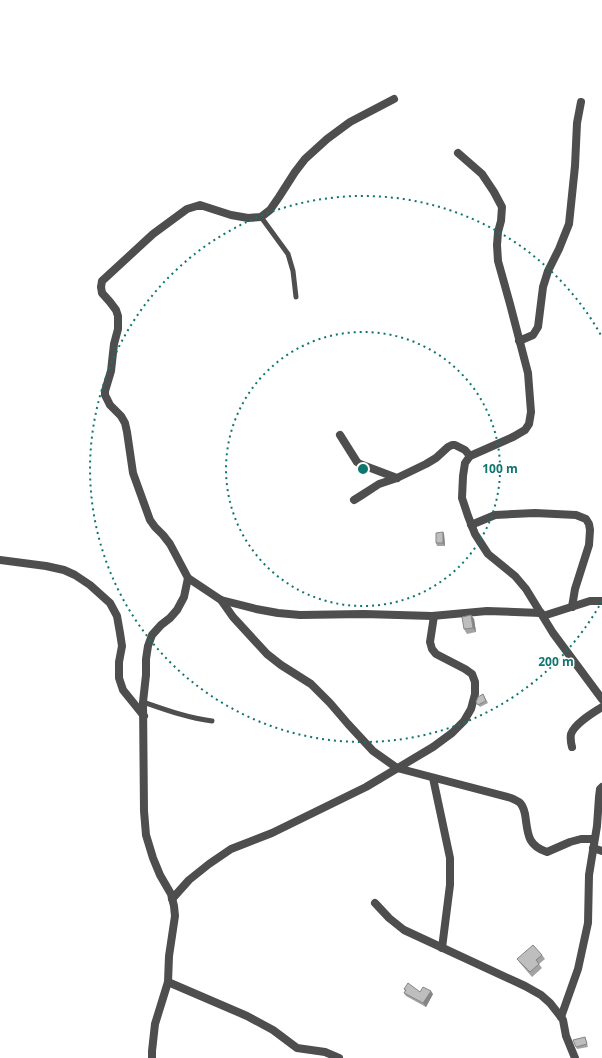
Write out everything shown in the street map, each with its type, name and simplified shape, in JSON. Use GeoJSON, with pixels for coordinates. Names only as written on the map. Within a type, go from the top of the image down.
{"type":"FeatureCollection","features":[{"type":"Feature","properties":{"kind":"street"},"geometry":{"type":"LineString","coordinates":[[394,99],[350,122],[327,139],[305,159],[270,210],[261,217],[248,218],[231,215],[200,205],[187,209],[153,234],[102,281],[102,293],[116,310],[118,316],[118,329],[114,344],[111,371],[104,391],[110,405],[121,416],[125,423],[133,473],[150,520],[170,544],[188,578],[221,600],[278,613],[300,615],[364,614],[434,616],[487,611],[542,614],[590,601],[602,601]]}},
{"type":"Feature","properties":{"kind":"street"},"geometry":{"type":"LineString","coordinates":[[519,341],[532,335],[538,327],[543,287],[548,271],[559,249],[568,224],[575,166],[577,123],[581,102]]}},
{"type":"Feature","properties":{"kind":"street"},"geometry":{"type":"LineString","coordinates":[[458,153],[482,174],[502,207],[497,245],[498,261],[528,373],[531,412],[529,424],[525,430],[514,437],[470,456],[465,463],[462,498],[475,534],[488,554],[514,576],[526,589],[553,633],[602,699]]}},
{"type":"Feature","properties":{"kind":"street"},"geometry":{"type":"LineString","coordinates":[[340,435],[360,464],[397,478]]}},
{"type":"Feature","properties":{"kind":"street"},"geometry":{"type":"LineString","coordinates":[[354,500],[379,484],[397,478],[436,458],[452,445],[465,450],[470,456]]}},
{"type":"Feature","properties":{"kind":"street"},"geometry":{"type":"LineString","coordinates":[[471,524],[495,515],[576,515],[586,519],[590,530],[589,545],[575,589],[572,607]]}},
{"type":"Feature","properties":{"kind":"street"},"geometry":{"type":"LineString","coordinates":[[0,560],[64,570],[90,585],[110,604],[118,616],[122,646],[119,662],[119,678],[123,690],[144,716]]}},
{"type":"Feature","properties":{"kind":"street"},"geometry":{"type":"LineString","coordinates":[[152,1058],[155,1024],[168,982],[169,956],[175,916],[171,894],[160,875],[146,835],[144,811],[143,702],[146,659],[152,635],[177,610],[184,597],[188,578]]}},
{"type":"Feature","properties":{"kind":"street"},"geometry":{"type":"LineString","coordinates":[[221,600],[233,617],[267,654],[311,684],[373,751],[397,768],[469,786],[511,798],[520,803],[524,809],[527,830],[531,841],[539,850],[547,852],[570,842],[581,839],[594,839]]}},
{"type":"Feature","properties":{"kind":"street"},"geometry":{"type":"LineString","coordinates":[[172,899],[189,880],[231,849],[272,833],[366,787],[452,734],[464,721],[471,709],[475,694],[475,682],[472,674],[436,654],[432,649],[430,642],[434,616]]}},
{"type":"Feature","properties":{"kind":"street"},"geometry":{"type":"LineString","coordinates":[[572,747],[571,739],[575,728],[587,716],[602,707]]}},
{"type":"Feature","properties":{"kind":"street"},"geometry":{"type":"LineString","coordinates":[[433,778],[450,858],[450,886],[442,948]]}},
{"type":"Feature","properties":{"kind":"street"},"geometry":{"type":"LineString","coordinates":[[561,1017],[578,969],[588,923],[589,875],[597,826],[599,797],[602,787]]}},
{"type":"Feature","properties":{"kind":"street"},"geometry":{"type":"LineString","coordinates":[[593,848],[602,850]]}},
{"type":"Feature","properties":{"kind":"street"},"geometry":{"type":"LineString","coordinates":[[375,903],[389,918],[404,930],[524,986],[541,996],[550,1003],[563,1020],[566,1036],[575,1058]]}},
{"type":"Feature","properties":{"kind":"street"},"geometry":{"type":"LineString","coordinates":[[168,982],[247,1016],[273,1030],[297,1048],[325,1052],[339,1058]]}},
{"type":"Feature","properties":{"kind":"lane"},"geometry":{"type":"LineString","coordinates":[[261,217],[288,254],[293,271],[296,297]]}},
{"type":"Feature","properties":{"kind":"lane"},"geometry":{"type":"LineString","coordinates":[[143,702],[183,716],[198,720],[212,721]]}},
{"type":"Feature","properties":{"kind":"building"},"geometry":{"type":"Polygon","coordinates":[[[443,532],[443,543],[436,543],[436,533],[443,532]]]}},
{"type":"Feature","properties":{"kind":"building"},"geometry":{"type":"Polygon","coordinates":[[[471,615],[473,628],[464,629],[462,617],[471,615]]]}},
{"type":"Feature","properties":{"kind":"building"},"geometry":{"type":"Polygon","coordinates":[[[483,694],[486,701],[478,705],[476,702],[478,697],[483,694]]]}},
{"type":"Feature","properties":{"kind":"building"},"geometry":{"type":"Polygon","coordinates":[[[533,945],[542,955],[536,960],[539,964],[530,972],[517,959],[533,945]]]}},
{"type":"Feature","properties":{"kind":"building"},"geometry":{"type":"Polygon","coordinates":[[[408,983],[420,992],[423,987],[431,991],[423,1003],[404,993],[406,990],[404,989],[408,983]]]}},
{"type":"Feature","properties":{"kind":"building"},"geometry":{"type":"Polygon","coordinates":[[[585,1037],[587,1044],[576,1047],[573,1040],[585,1037]]]}}]}
